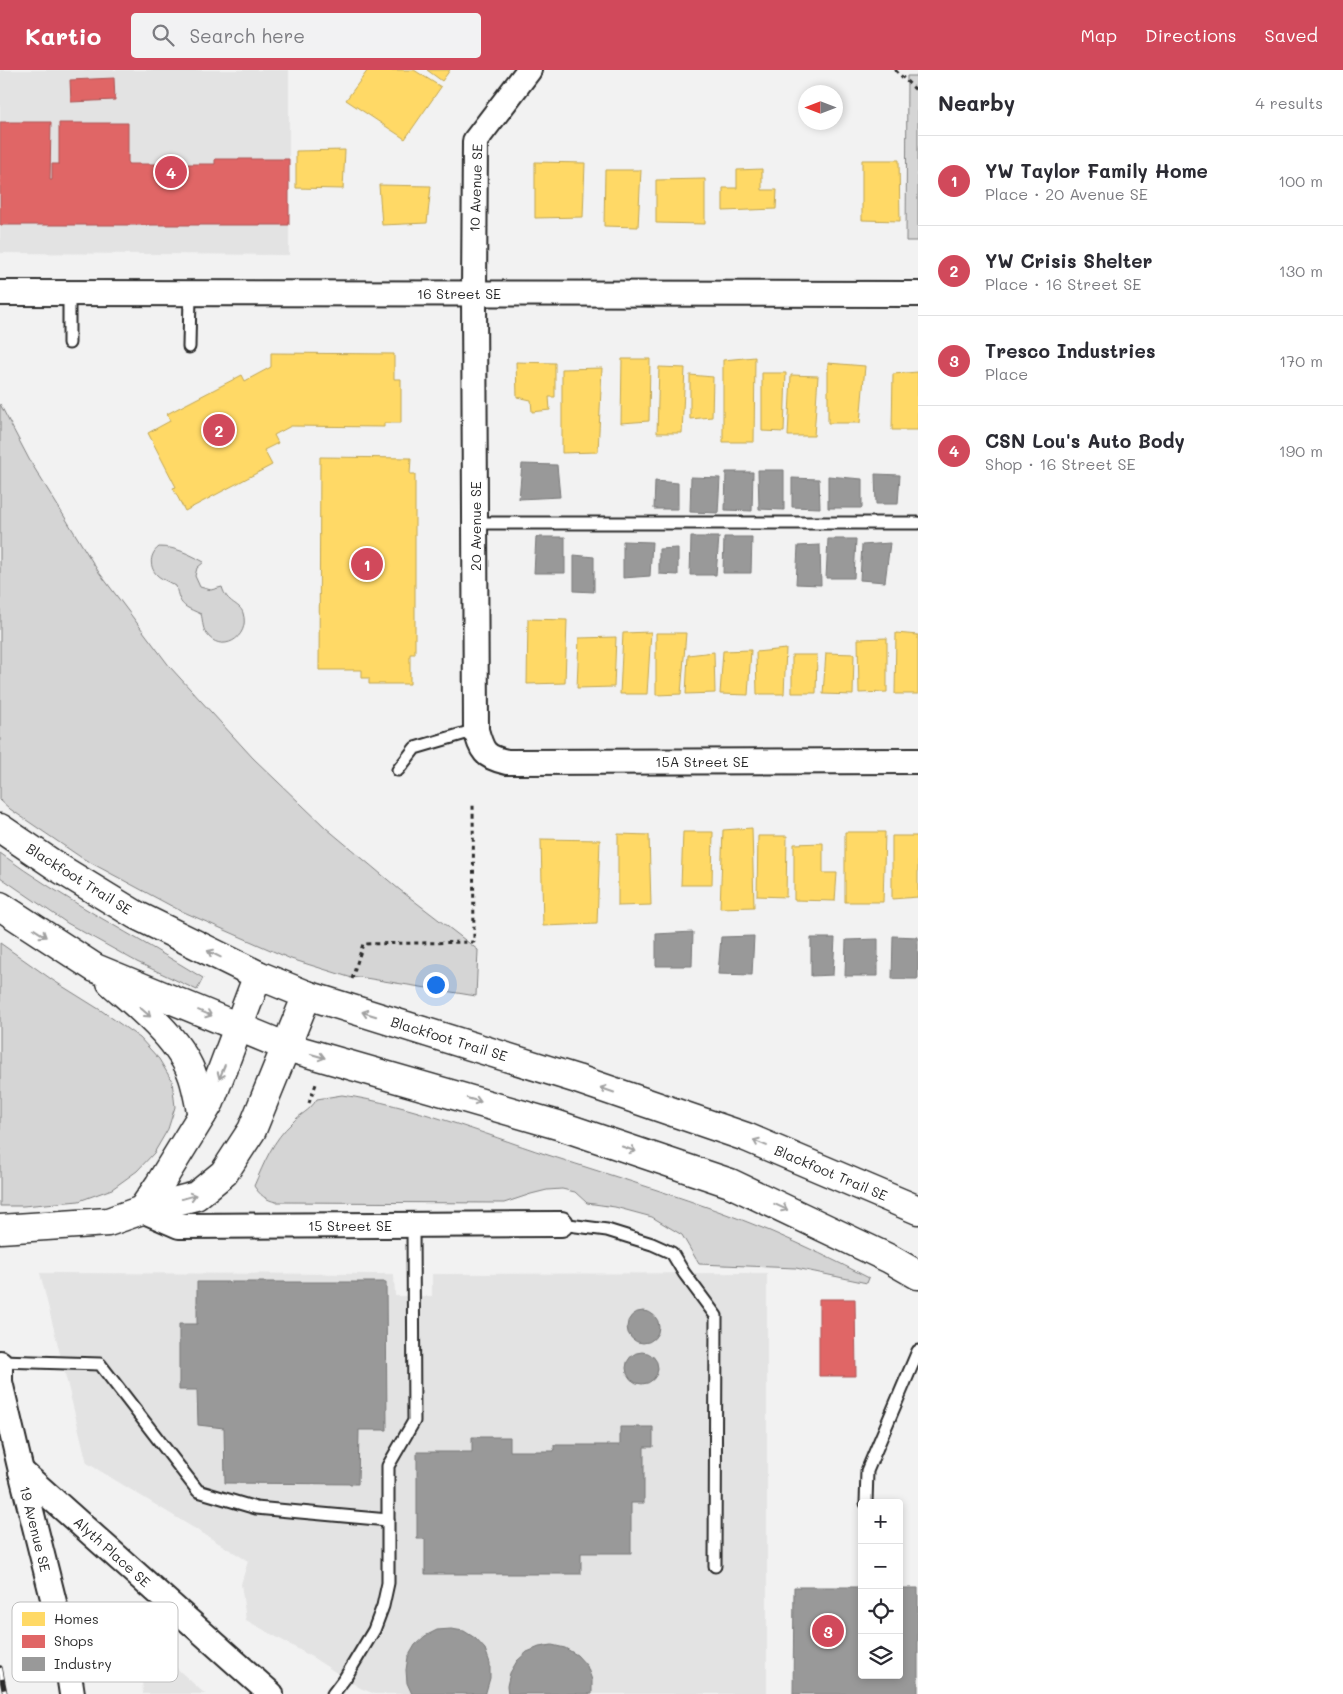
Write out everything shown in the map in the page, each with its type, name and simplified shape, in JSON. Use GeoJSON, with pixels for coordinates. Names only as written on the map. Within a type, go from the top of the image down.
{"type":"FeatureCollection","features":[{"type":"Feature","properties":{"kind":"main road","name":"Blackfoot Trail SE"},"geometry":{"type":"LineString","coordinates":[[0,828],[58,868],[136,915],[258,975],[307,994],[568,1076],[746,1137],[918,1210]]}},
{"type":"Feature","properties":{"kind":"main road"},"geometry":{"type":"LineString","coordinates":[[0,906],[95,968],[152,1019],[178,1050],[193,1076],[202,1115]]}},
{"type":"Feature","properties":{"kind":"main road"},"geometry":{"type":"LineString","coordinates":[[95,968],[286,1047],[558,1125],[730,1183],[890,1259],[918,1275]]}},
{"type":"Feature","properties":{"kind":"main road"},"geometry":{"type":"LineString","coordinates":[[142,1210],[160,1185],[210,1102],[258,975]]}},
{"type":"Feature","properties":{"kind":"main road"},"geometry":{"type":"LineString","coordinates":[[0,1229],[108,1222],[142,1210],[196,1196],[224,1173],[252,1130],[307,994]]}},
{"type":"Feature","properties":{"kind":"street","name":"10 Avenue SE"},"geometry":{"type":"LineString","coordinates":[[474,294],[475,141],[530,70]]}},
{"type":"Feature","properties":{"kind":"street","name":"16 Street SE"},"geometry":{"type":"LineString","coordinates":[[0,293],[918,294]]}},
{"type":"Feature","properties":{"kind":"street","name":"20 Avenue SE"},"geometry":{"type":"LineString","coordinates":[[474,294],[476,730],[482,749],[488,756]]}},
{"type":"Feature","properties":{"kind":"street","name":"15A Street SE"},"geometry":{"type":"LineString","coordinates":[[488,756],[507,762],[918,761]]}},
{"type":"Feature","properties":{"kind":"street","name":"15 Street SE"},"geometry":{"type":"LineString","coordinates":[[142,1210],[179,1226],[561,1224]]}},
{"type":"Feature","properties":{"kind":"street","name":"19 Avenue SE"},"geometry":{"type":"LineString","coordinates":[[0,1362],[0,1382],[54,1602]]}},
{"type":"Feature","properties":{"kind":"street","name":"Alyth Place SE"},"geometry":{"type":"LineString","coordinates":[[21,1470],[168,1602]]}},
{"type":"Feature","properties":{"kind":"street","name":"Alyth Place SE"},"geometry":{"type":"LineString","coordinates":[[178,1611],[271,1694]]}},
{"type":"Feature","properties":{"kind":"lane"},"geometry":{"type":"LineString","coordinates":[[69,294],[69,343]]}},
{"type":"Feature","properties":{"kind":"lane"},"geometry":{"type":"LineString","coordinates":[[188,347],[190,294]]}},
{"type":"Feature","properties":{"kind":"lane"},"geometry":{"type":"LineString","coordinates":[[476,523],[918,523]]}},
{"type":"Feature","properties":{"kind":"lane"},"geometry":{"type":"LineString","coordinates":[[398,770],[415,748],[476,730]]}},
{"type":"Feature","properties":{"kind":"lane"},"geometry":{"type":"LineString","coordinates":[[561,1224],[607,1230],[652,1244],[672,1253],[684,1273],[716,1316],[715,1566]]}},
{"type":"Feature","properties":{"kind":"lane"},"geometry":{"type":"LineString","coordinates":[[333,1694],[374,1630],[388,1583],[388,1466],[414,1422],[413,1225]]}},
{"type":"Feature","properties":{"kind":"lane"},"geometry":{"type":"LineString","coordinates":[[866,1499],[867,1471],[916,1357]]}},
{"type":"Feature","properties":{"kind":"lane"},"geometry":{"type":"LineString","coordinates":[[0,1362],[100,1364],[198,1491],[256,1508],[388,1520]]}},
{"type":"Feature","properties":{"kind":"path"},"geometry":{"type":"LineString","coordinates":[[895,70],[918,92]]}},
{"type":"Feature","properties":{"kind":"path"},"geometry":{"type":"LineString","coordinates":[[351,982],[363,944],[474,942],[473,802]]}},
{"type":"Feature","properties":{"kind":"shaded area"},"geometry":{"type":"Polygon","coordinates":[[[0,70],[289,70],[289,255],[0,253],[0,70]]]}},
{"type":"Feature","properties":{"kind":"shaded area"},"geometry":{"type":"Polygon","coordinates":[[[907,76],[918,76],[918,241],[906,241],[907,76]]]}},
{"type":"Feature","properties":{"kind":"shaded area"},"geometry":{"type":"Polygon","coordinates":[[[0,404],[30,461],[98,571],[170,667],[253,758],[326,828],[400,890],[478,950],[476,996],[359,977],[352,978],[291,959],[177,909],[82,858],[10,809],[0,800],[0,404]]]}},
{"type":"Feature","properties":{"kind":"shaded area"},"geometry":{"type":"Polygon","coordinates":[[[159,547],[177,550],[204,562],[197,568],[195,576],[200,587],[211,590],[222,587],[227,597],[243,613],[243,630],[233,641],[219,643],[212,639],[206,633],[201,614],[183,604],[179,598],[176,586],[157,575],[151,563],[155,550],[159,547]]]}},
{"type":"Feature","properties":{"kind":"shaded area"},"geometry":{"type":"Polygon","coordinates":[[[0,853],[74,902],[203,978],[197,990],[137,962],[67,923],[0,877],[0,853]]]}},
{"type":"Feature","properties":{"kind":"shaded area"},"geometry":{"type":"Polygon","coordinates":[[[0,943],[140,1038],[159,1059],[172,1081],[175,1107],[168,1129],[154,1153],[137,1171],[112,1189],[79,1201],[0,1206],[0,943]]]}},
{"type":"Feature","properties":{"kind":"shaded area"},"geometry":{"type":"Polygon","coordinates":[[[342,1095],[446,1120],[687,1200],[770,1231],[869,1278],[867,1283],[796,1268],[699,1264],[682,1235],[652,1217],[615,1207],[587,1203],[575,1192],[562,1189],[547,1190],[504,1203],[276,1202],[264,1197],[254,1186],[279,1137],[317,1099],[342,1095]]]}},
{"type":"Feature","properties":{"kind":"shaded area"},"geometry":{"type":"Polygon","coordinates":[[[40,1273],[394,1274],[395,1296],[432,1296],[432,1274],[767,1273],[767,1694],[375,1694],[360,1688],[312,1657],[246,1620],[241,1584],[248,1561],[87,1463],[40,1273]]]}},
{"type":"Feature","properties":{"kind":"shaded area"},"geometry":{"type":"Polygon","coordinates":[[[178,1669],[205,1694],[143,1694],[142,1682],[178,1682],[178,1669]]]}},
{"type":"Feature","properties":{"kind":"building: Homes"},"geometry":{"type":"Polygon","coordinates":[[[368,70],[414,70],[441,87],[405,139],[346,100],[368,70]]]}},
{"type":"Feature","properties":{"kind":"building: Homes"},"geometry":{"type":"Polygon","coordinates":[[[427,70],[450,70],[442,81],[427,70]]]}},
{"type":"Feature","properties":{"kind":"building: Homes"},"geometry":{"type":"Polygon","coordinates":[[[345,150],[343,189],[296,188],[296,151],[345,150]]]}},
{"type":"Feature","properties":{"kind":"building: Homes"},"geometry":{"type":"Polygon","coordinates":[[[862,160],[899,160],[900,221],[862,220],[862,160]]]}},
{"type":"Feature","properties":{"kind":"building: Homes"},"geometry":{"type":"Polygon","coordinates":[[[535,162],[585,163],[583,217],[535,218],[535,162]]]}},
{"type":"Feature","properties":{"kind":"building: Homes"},"geometry":{"type":"Polygon","coordinates":[[[762,169],[762,190],[777,190],[776,209],[723,211],[723,188],[737,188],[737,170],[762,169]]]}},
{"type":"Feature","properties":{"kind":"building: Homes"},"geometry":{"type":"Polygon","coordinates":[[[605,170],[641,170],[638,227],[604,226],[605,170]]]}},
{"type":"Feature","properties":{"kind":"building: Homes"},"geometry":{"type":"Polygon","coordinates":[[[705,179],[705,224],[656,223],[656,180],[705,179]]]}},
{"type":"Feature","properties":{"kind":"building: Homes"},"geometry":{"type":"Polygon","coordinates":[[[379,185],[431,186],[427,223],[382,225],[379,185]]]}},
{"type":"Feature","properties":{"kind":"building: Homes"},"geometry":{"type":"Polygon","coordinates":[[[271,353],[394,354],[394,379],[401,379],[401,423],[384,423],[384,427],[291,426],[274,435],[278,443],[264,450],[272,465],[185,511],[173,488],[176,487],[148,433],[170,421],[167,414],[242,375],[245,381],[271,367],[271,353]]]}},
{"type":"Feature","properties":{"kind":"building: Homes"},"geometry":{"type":"Polygon","coordinates":[[[755,357],[754,442],[723,442],[723,360],[755,357]]]}},
{"type":"Feature","properties":{"kind":"building: Homes"},"geometry":{"type":"Polygon","coordinates":[[[622,359],[650,359],[649,421],[621,423],[622,359]]]}},
{"type":"Feature","properties":{"kind":"building: Homes"},"geometry":{"type":"Polygon","coordinates":[[[516,362],[555,363],[555,397],[549,397],[550,410],[532,412],[531,400],[517,397],[516,362]]]}},
{"type":"Feature","properties":{"kind":"building: Homes"},"geometry":{"type":"Polygon","coordinates":[[[828,363],[865,366],[860,423],[828,423],[828,363]]]}},
{"type":"Feature","properties":{"kind":"building: Homes"},"geometry":{"type":"Polygon","coordinates":[[[659,367],[685,368],[682,433],[657,433],[659,367]]]}},
{"type":"Feature","properties":{"kind":"building: Homes"},"geometry":{"type":"Polygon","coordinates":[[[602,368],[598,452],[562,453],[562,369],[602,368]]]}},
{"type":"Feature","properties":{"kind":"building: Homes"},"geometry":{"type":"Polygon","coordinates":[[[918,372],[918,430],[892,430],[893,374],[918,372]]]}},
{"type":"Feature","properties":{"kind":"building: Homes"},"geometry":{"type":"Polygon","coordinates":[[[762,373],[786,373],[784,432],[762,431],[762,373]]]}},
{"type":"Feature","properties":{"kind":"building: Homes"},"geometry":{"type":"Polygon","coordinates":[[[690,375],[713,377],[712,417],[690,419],[690,375]]]}},
{"type":"Feature","properties":{"kind":"building: Homes"},"geometry":{"type":"Polygon","coordinates":[[[791,375],[818,376],[814,436],[788,436],[791,375]]]}},
{"type":"Feature","properties":{"kind":"building: Homes"},"geometry":{"type":"Polygon","coordinates":[[[320,457],[411,458],[410,474],[415,474],[415,654],[410,654],[410,684],[369,684],[369,678],[362,678],[362,670],[319,670],[320,457]]]}},
{"type":"Feature","properties":{"kind":"building: Homes"},"geometry":{"type":"Polygon","coordinates":[[[528,619],[567,620],[565,683],[527,684],[528,619]]]}},
{"type":"Feature","properties":{"kind":"building: Homes"},"geometry":{"type":"Polygon","coordinates":[[[651,632],[647,694],[620,694],[623,633],[651,632]]]}},
{"type":"Feature","properties":{"kind":"building: Homes"},"geometry":{"type":"Polygon","coordinates":[[[656,633],[686,633],[681,694],[656,695],[656,633]]]}},
{"type":"Feature","properties":{"kind":"building: Homes"},"geometry":{"type":"Polygon","coordinates":[[[896,633],[918,635],[918,694],[895,694],[896,633]]]}},
{"type":"Feature","properties":{"kind":"building: Homes"},"geometry":{"type":"Polygon","coordinates":[[[616,637],[614,687],[577,688],[579,638],[616,637]]]}},
{"type":"Feature","properties":{"kind":"building: Homes"},"geometry":{"type":"Polygon","coordinates":[[[887,638],[887,692],[859,693],[858,639],[887,638]]]}},
{"type":"Feature","properties":{"kind":"building: Homes"},"geometry":{"type":"Polygon","coordinates":[[[786,649],[784,694],[757,694],[756,652],[786,649]]]}},
{"type":"Feature","properties":{"kind":"building: Homes"},"geometry":{"type":"Polygon","coordinates":[[[751,650],[748,695],[720,694],[723,651],[751,650]]]}},
{"type":"Feature","properties":{"kind":"building: Homes"},"geometry":{"type":"Polygon","coordinates":[[[714,652],[715,693],[686,694],[688,655],[714,652]]]}},
{"type":"Feature","properties":{"kind":"building: Homes"},"geometry":{"type":"Polygon","coordinates":[[[826,653],[854,654],[853,695],[823,694],[826,653]]]}},
{"type":"Feature","properties":{"kind":"building: Homes"},"geometry":{"type":"Polygon","coordinates":[[[792,655],[817,655],[816,693],[792,693],[792,655]]]}},
{"type":"Feature","properties":{"kind":"building: Homes"},"geometry":{"type":"Polygon","coordinates":[[[752,828],[754,907],[720,908],[723,830],[752,828]]]}},
{"type":"Feature","properties":{"kind":"building: Homes"},"geometry":{"type":"Polygon","coordinates":[[[683,832],[713,832],[712,885],[681,885],[683,832]]]}},
{"type":"Feature","properties":{"kind":"building: Homes"},"geometry":{"type":"Polygon","coordinates":[[[845,832],[885,832],[883,902],[845,902],[845,832]]]}},
{"type":"Feature","properties":{"kind":"building: Homes"},"geometry":{"type":"Polygon","coordinates":[[[618,834],[649,835],[651,905],[618,906],[618,834]]]}},
{"type":"Feature","properties":{"kind":"building: Homes"},"geometry":{"type":"Polygon","coordinates":[[[758,836],[787,836],[786,897],[757,896],[758,836]]]}},
{"type":"Feature","properties":{"kind":"building: Homes"},"geometry":{"type":"Polygon","coordinates":[[[892,836],[918,836],[918,897],[892,899],[892,836]]]}},
{"type":"Feature","properties":{"kind":"building: Homes"},"geometry":{"type":"Polygon","coordinates":[[[541,839],[600,840],[597,924],[543,926],[541,839]]]}},
{"type":"Feature","properties":{"kind":"building: Homes"},"geometry":{"type":"Polygon","coordinates":[[[823,843],[823,873],[837,873],[835,901],[794,900],[794,844],[823,843]]]}},
{"type":"Feature","properties":{"kind":"building: Shops"},"geometry":{"type":"Polygon","coordinates":[[[114,78],[115,100],[71,102],[70,80],[114,78]]]}},
{"type":"Feature","properties":{"kind":"building: Shops"},"geometry":{"type":"Polygon","coordinates":[[[0,122],[51,122],[50,180],[52,180],[52,164],[59,164],[59,123],[128,123],[128,164],[215,164],[215,159],[289,159],[289,225],[0,225],[0,122]]]}},
{"type":"Feature","properties":{"kind":"building: Shops"},"geometry":{"type":"Polygon","coordinates":[[[819,1299],[855,1299],[856,1376],[819,1376],[819,1299]]]}},
{"type":"Feature","properties":{"kind":"building: Industry"},"geometry":{"type":"Polygon","coordinates":[[[522,464],[557,465],[560,497],[519,499],[522,464]]]}},
{"type":"Feature","properties":{"kind":"building: Industry"},"geometry":{"type":"Polygon","coordinates":[[[758,470],[784,470],[784,510],[759,509],[758,470]]]}},
{"type":"Feature","properties":{"kind":"building: Industry"},"geometry":{"type":"Polygon","coordinates":[[[726,472],[753,472],[752,511],[725,510],[726,472]]]}},
{"type":"Feature","properties":{"kind":"building: Industry"},"geometry":{"type":"Polygon","coordinates":[[[875,474],[900,475],[898,504],[876,504],[875,474]]]}},
{"type":"Feature","properties":{"kind":"building: Industry"},"geometry":{"type":"Polygon","coordinates":[[[828,476],[862,479],[862,508],[828,508],[828,476]]]}},
{"type":"Feature","properties":{"kind":"building: Industry"},"geometry":{"type":"Polygon","coordinates":[[[691,477],[720,478],[718,513],[690,512],[691,477]]]}},
{"type":"Feature","properties":{"kind":"building: Industry"},"geometry":{"type":"Polygon","coordinates":[[[792,478],[819,479],[820,508],[792,507],[792,478]]]}},
{"type":"Feature","properties":{"kind":"building: Industry"},"geometry":{"type":"Polygon","coordinates":[[[655,481],[678,483],[678,509],[654,509],[655,481]]]}},
{"type":"Feature","properties":{"kind":"building: Industry"},"geometry":{"type":"Polygon","coordinates":[[[536,537],[565,537],[565,573],[534,573],[536,537]]]}},
{"type":"Feature","properties":{"kind":"building: Industry"},"geometry":{"type":"Polygon","coordinates":[[[691,537],[719,537],[716,575],[690,575],[691,537]]]}},
{"type":"Feature","properties":{"kind":"building: Industry"},"geometry":{"type":"Polygon","coordinates":[[[724,537],[752,537],[751,573],[723,573],[724,537]]]}},
{"type":"Feature","properties":{"kind":"building: Industry"},"geometry":{"type":"Polygon","coordinates":[[[828,539],[856,539],[854,578],[826,578],[828,539]]]}},
{"type":"Feature","properties":{"kind":"building: Industry"},"geometry":{"type":"Polygon","coordinates":[[[623,541],[652,542],[650,576],[623,578],[623,541]]]}},
{"type":"Feature","properties":{"kind":"building: Industry"},"geometry":{"type":"Polygon","coordinates":[[[890,543],[885,582],[860,580],[862,545],[890,543]]]}},
{"type":"Feature","properties":{"kind":"building: Industry"},"geometry":{"type":"Polygon","coordinates":[[[820,545],[821,585],[796,584],[798,546],[820,545]]]}},
{"type":"Feature","properties":{"kind":"building: Industry"},"geometry":{"type":"Polygon","coordinates":[[[678,548],[678,575],[659,574],[659,549],[678,548]]]}},
{"type":"Feature","properties":{"kind":"building: Industry"},"geometry":{"type":"Polygon","coordinates":[[[574,555],[594,557],[594,592],[574,591],[574,555]]]}},
{"type":"Feature","properties":{"kind":"building: Industry"},"geometry":{"type":"Polygon","coordinates":[[[693,932],[692,966],[656,966],[656,934],[693,932]]]}},
{"type":"Feature","properties":{"kind":"building: Industry"},"geometry":{"type":"Polygon","coordinates":[[[754,936],[752,975],[718,974],[721,937],[754,936]]]}},
{"type":"Feature","properties":{"kind":"building: Industry"},"geometry":{"type":"Polygon","coordinates":[[[893,936],[918,937],[918,979],[892,979],[893,936]]]}},
{"type":"Feature","properties":{"kind":"building: Industry"},"geometry":{"type":"Polygon","coordinates":[[[811,938],[835,938],[833,975],[811,976],[811,938]]]}},
{"type":"Feature","properties":{"kind":"building: Industry"},"geometry":{"type":"Polygon","coordinates":[[[878,939],[878,976],[845,976],[846,940],[878,939]]]}},
{"type":"Feature","properties":{"kind":"building: Industry"},"geometry":{"type":"Polygon","coordinates":[[[197,1282],[386,1282],[387,1430],[359,1430],[358,1484],[225,1483],[224,1428],[198,1425],[197,1390],[179,1390],[179,1324],[197,1324],[197,1282]]]}},
{"type":"Feature","properties":{"kind":"building: Industry"},"geometry":{"type":"Polygon","coordinates":[[[643,1311],[649,1312],[654,1316],[658,1321],[658,1333],[654,1338],[649,1342],[643,1343],[637,1342],[632,1338],[628,1333],[627,1327],[628,1321],[632,1316],[637,1312],[643,1311]]]}},
{"type":"Feature","properties":{"kind":"building: Industry"},"geometry":{"type":"Polygon","coordinates":[[[642,1352],[648,1353],[653,1357],[657,1362],[657,1374],[653,1379],[648,1383],[642,1384],[636,1383],[631,1379],[627,1374],[626,1368],[627,1362],[631,1357],[636,1353],[642,1352]]]}},
{"type":"Feature","properties":{"kind":"building: Industry"},"geometry":{"type":"Polygon","coordinates":[[[620,1427],[653,1427],[653,1447],[644,1447],[644,1503],[631,1503],[631,1553],[581,1553],[581,1574],[425,1574],[425,1539],[417,1539],[417,1452],[472,1452],[472,1437],[510,1437],[510,1451],[554,1451],[554,1445],[620,1445],[620,1427]]]}},
{"type":"Feature","properties":{"kind":"building: Industry"},"geometry":{"type":"Polygon","coordinates":[[[794,1587],[858,1587],[858,1679],[903,1679],[903,1588],[918,1588],[918,1694],[793,1694],[794,1587]]]}},
{"type":"Feature","properties":{"kind":"building: Industry"},"geometry":{"type":"Polygon","coordinates":[[[451,1629],[464,1631],[475,1638],[485,1649],[490,1663],[490,1678],[485,1694],[412,1694],[407,1683],[406,1670],[408,1657],[415,1645],[425,1636],[437,1630],[451,1629]]]}},
{"type":"Feature","properties":{"kind":"building: Industry"},"geometry":{"type":"Polygon","coordinates":[[[552,1645],[565,1648],[577,1655],[587,1666],[592,1680],[592,1694],[508,1694],[507,1686],[510,1673],[517,1661],[527,1652],[539,1647],[552,1645]]]}},
{"type":"Feature","properties":{"kind":"railway"},"geometry":{"type":"LineString","coordinates":[[0,1668],[5,1694]]}},
{"type":"Feature","properties":{"kind":"place","name":"CSN Lou's Auto Body"},"geometry":{"type":"Point","coordinates":[171,172]}},
{"type":"Feature","properties":{"kind":"place","name":"YW Crisis Shelter"},"geometry":{"type":"Point","coordinates":[219,430]}},
{"type":"Feature","properties":{"kind":"place","name":"YW Taylor Family Home"},"geometry":{"type":"Point","coordinates":[367,564]}},
{"type":"Feature","properties":{"kind":"place","name":"Tresco Industries"},"geometry":{"type":"Point","coordinates":[828,1631]}}]}
